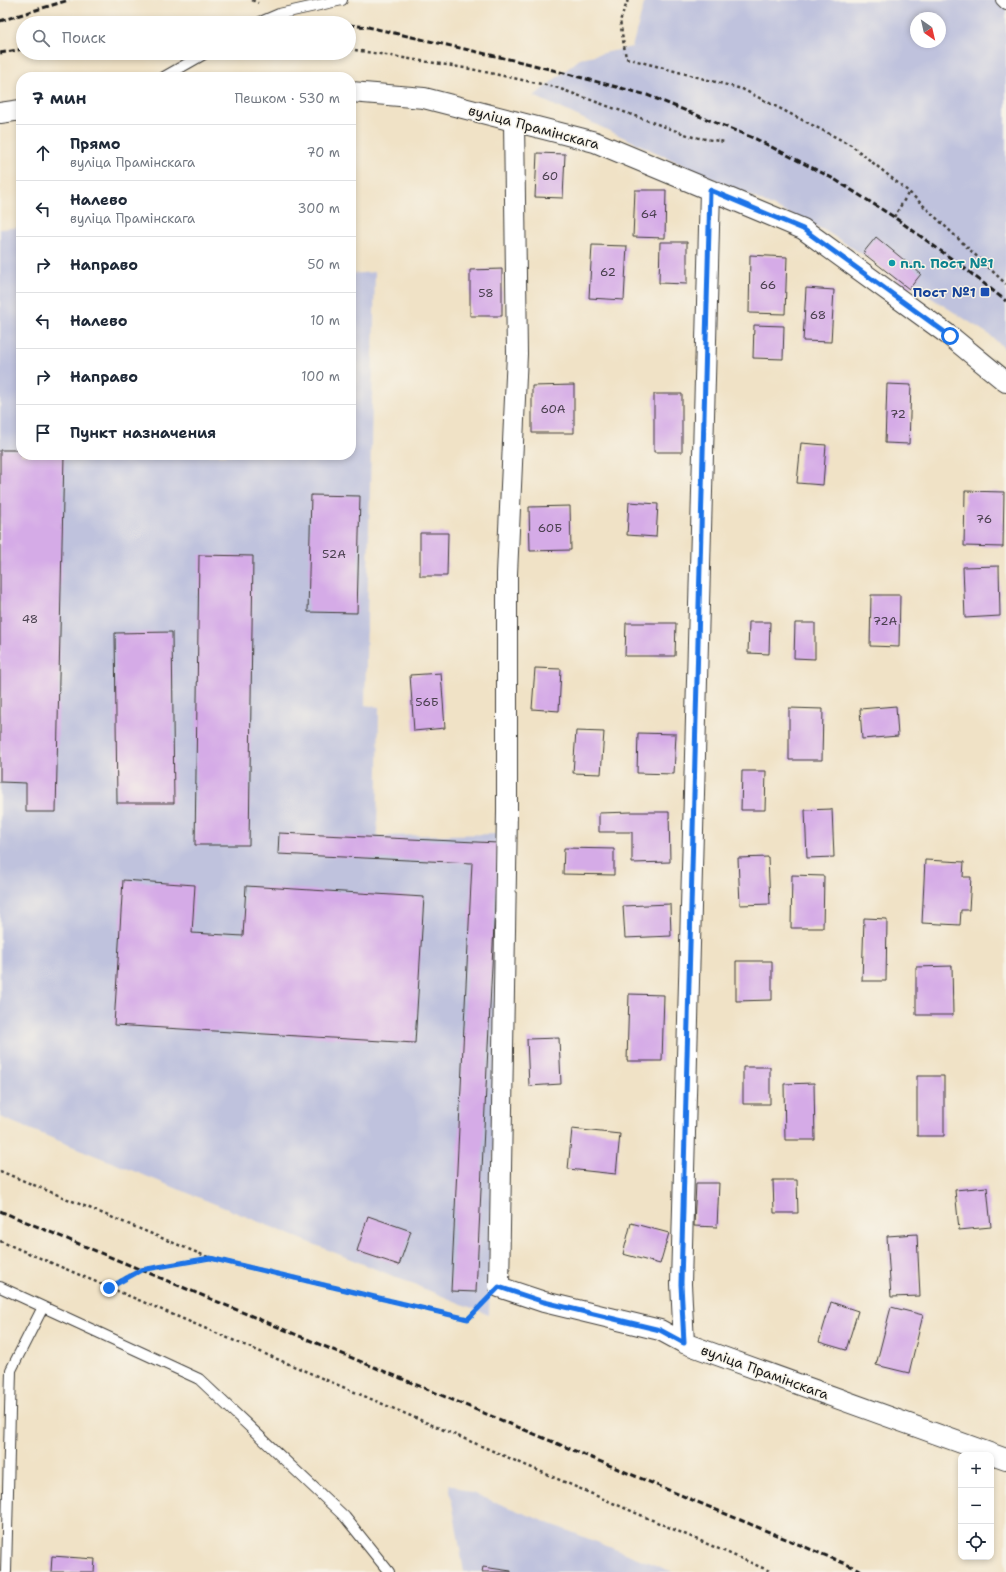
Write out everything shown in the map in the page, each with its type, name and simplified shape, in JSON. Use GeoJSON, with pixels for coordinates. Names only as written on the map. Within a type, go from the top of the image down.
{"type":"FeatureCollection","features":[{"type":"Feature","properties":{"kind":"street","name":"вуліца Прамінскага"},"geometry":{"type":"LineString","coordinates":[[356,92],[424,98],[595,142],[803,229],[950,336],[1006,382]]}},
{"type":"Feature","properties":{"kind":"street"},"geometry":{"type":"LineString","coordinates":[[0,114],[16,111]]}},
{"type":"Feature","properties":{"kind":"street"},"geometry":{"type":"LineString","coordinates":[[514,121],[517,354],[507,574],[507,812],[499,1287],[544,1302],[660,1330],[684,1343]]}},
{"type":"Feature","properties":{"kind":"street","name":"вуліца Прамінскага"},"geometry":{"type":"LineString","coordinates":[[710,190],[681,1284],[684,1343],[1006,1459]]}},
{"type":"Feature","properties":{"kind":"lane"},"geometry":{"type":"LineString","coordinates":[[274,16],[342,0]]}},
{"type":"Feature","properties":{"kind":"lane"},"geometry":{"type":"LineString","coordinates":[[1001,0],[1006,5]]}},
{"type":"Feature","properties":{"kind":"lane"},"geometry":{"type":"LineString","coordinates":[[173,72],[194,60]]}},
{"type":"Feature","properties":{"kind":"lane"},"geometry":{"type":"LineString","coordinates":[[0,1287],[199,1379],[345,1516],[389,1572]]}},
{"type":"Feature","properties":{"kind":"lane"},"geometry":{"type":"LineString","coordinates":[[6,1572],[11,1370],[44,1308]]}},
{"type":"Feature","properties":{"kind":"path"},"geometry":{"type":"LineString","coordinates":[[628,0],[620,21],[626,58],[742,89],[851,145],[910,192],[1006,284]]}},
{"type":"Feature","properties":{"kind":"path"},"geometry":{"type":"LineString","coordinates":[[356,50],[471,68],[554,87],[693,137],[725,142]]}},
{"type":"Feature","properties":{"kind":"path"},"geometry":{"type":"LineString","coordinates":[[894,217],[910,192]]}},
{"type":"Feature","properties":{"kind":"path"},"geometry":{"type":"LineString","coordinates":[[0,1171],[210,1258],[468,1319],[499,1287]]}},
{"type":"Feature","properties":{"kind":"path"},"geometry":{"type":"LineString","coordinates":[[0,1241],[486,1448],[772,1572]]}},
{"type":"Feature","properties":{"kind":"path"},"geometry":{"type":"LineString","coordinates":[[109,1288],[141,1270],[210,1258]]}},
{"type":"Feature","properties":{"kind":"shaded area"},"geometry":{"type":"Polygon","coordinates":[[[645,0],[1006,0],[1006,350],[990,335],[824,230],[534,96],[581,58],[632,47],[645,0]]]}},
{"type":"Feature","properties":{"kind":"shaded area"},"geometry":{"type":"Polygon","coordinates":[[[16,227],[16,460],[356,460],[356,274],[375,272],[365,705],[379,707],[377,836],[503,834],[489,1315],[0,1117],[0,229],[16,227]]]}},
{"type":"Feature","properties":{"kind":"shaded area"},"geometry":{"type":"Polygon","coordinates":[[[449,1484],[673,1572],[464,1572],[449,1484]]]}},
{"type":"Feature","properties":{"kind":"building"},"geometry":{"type":"Polygon","coordinates":[[[537,153],[565,154],[563,198],[535,197],[537,153]]]}},
{"type":"Feature","properties":{"kind":"building"},"geometry":{"type":"Polygon","coordinates":[[[635,190],[666,190],[665,238],[633,237],[635,190]]]}},
{"type":"Feature","properties":{"kind":"building","name":"п.п. Пост №1"},"geometry":{"type":"Polygon","coordinates":[[[876,237],[921,274],[909,289],[863,253],[876,237]]]}},
{"type":"Feature","properties":{"kind":"building"},"geometry":{"type":"Polygon","coordinates":[[[660,242],[687,242],[687,284],[659,283],[660,242]]]}},
{"type":"Feature","properties":{"kind":"building"},"geometry":{"type":"Polygon","coordinates":[[[592,245],[627,246],[624,300],[589,298],[592,245]]]}},
{"type":"Feature","properties":{"kind":"building"},"geometry":{"type":"Polygon","coordinates":[[[750,255],[787,257],[785,314],[749,313],[750,255]]]}},
{"type":"Feature","properties":{"kind":"building"},"geometry":{"type":"Polygon","coordinates":[[[502,269],[502,316],[470,316],[470,270],[502,269]]]}},
{"type":"Feature","properties":{"kind":"building"},"geometry":{"type":"Polygon","coordinates":[[[806,288],[834,290],[831,342],[803,341],[806,288]]]}},
{"type":"Feature","properties":{"kind":"building"},"geometry":{"type":"Polygon","coordinates":[[[754,325],[784,326],[783,359],[753,358],[754,325]]]}},
{"type":"Feature","properties":{"kind":"building"},"geometry":{"type":"Polygon","coordinates":[[[887,384],[911,385],[909,444],[885,443],[887,384]]]}},
{"type":"Feature","properties":{"kind":"building"},"geometry":{"type":"Polygon","coordinates":[[[574,385],[574,433],[532,433],[532,386],[574,385]]]}},
{"type":"Feature","properties":{"kind":"building"},"geometry":{"type":"Polygon","coordinates":[[[654,394],[682,394],[682,452],[654,452],[654,394]]]}},
{"type":"Feature","properties":{"kind":"building"},"geometry":{"type":"Polygon","coordinates":[[[801,443],[826,445],[823,485],[797,483],[801,443]]]}},
{"type":"Feature","properties":{"kind":"building"},"geometry":{"type":"Polygon","coordinates":[[[0,450],[16,450],[16,460],[64,460],[56,812],[26,812],[26,783],[0,782],[0,450]]]}},
{"type":"Feature","properties":{"kind":"building"},"geometry":{"type":"Polygon","coordinates":[[[965,491],[1004,492],[1003,547],[964,546],[965,491]]]}},
{"type":"Feature","properties":{"kind":"building"},"geometry":{"type":"Polygon","coordinates":[[[311,495],[360,496],[357,613],[308,612],[311,495]]]}},
{"type":"Feature","properties":{"kind":"building"},"geometry":{"type":"Polygon","coordinates":[[[629,502],[658,504],[656,537],[627,535],[629,502]]]}},
{"type":"Feature","properties":{"kind":"building"},"geometry":{"type":"Polygon","coordinates":[[[570,506],[571,550],[530,551],[529,507],[570,506]]]}},
{"type":"Feature","properties":{"kind":"building"},"geometry":{"type":"Polygon","coordinates":[[[420,533],[448,533],[447,576],[420,576],[420,533]]]}},
{"type":"Feature","properties":{"kind":"building"},"geometry":{"type":"Polygon","coordinates":[[[199,555],[253,556],[249,845],[195,845],[199,555]]]}},
{"type":"Feature","properties":{"kind":"building"},"geometry":{"type":"Polygon","coordinates":[[[999,566],[1000,616],[965,618],[963,567],[999,566]]]}},
{"type":"Feature","properties":{"kind":"building"},"geometry":{"type":"Polygon","coordinates":[[[871,595],[900,595],[899,647],[870,646],[871,595]]]}},
{"type":"Feature","properties":{"kind":"building"},"geometry":{"type":"Polygon","coordinates":[[[749,622],[770,622],[769,654],[748,653],[749,622]]]}},
{"type":"Feature","properties":{"kind":"building"},"geometry":{"type":"Polygon","coordinates":[[[626,623],[676,623],[675,656],[625,656],[626,623]]]}},
{"type":"Feature","properties":{"kind":"building"},"geometry":{"type":"Polygon","coordinates":[[[795,623],[815,623],[815,659],[794,658],[795,623]]]}},
{"type":"Feature","properties":{"kind":"building"},"geometry":{"type":"Polygon","coordinates":[[[172,632],[174,803],[117,803],[115,633],[172,632]]]}},
{"type":"Feature","properties":{"kind":"building"},"geometry":{"type":"Polygon","coordinates":[[[535,668],[561,669],[559,711],[532,709],[535,668]]]}},
{"type":"Feature","properties":{"kind":"building"},"geometry":{"type":"Polygon","coordinates":[[[441,673],[445,728],[414,731],[410,675],[441,673]]]}},
{"type":"Feature","properties":{"kind":"building"},"geometry":{"type":"Polygon","coordinates":[[[896,706],[898,736],[862,739],[860,709],[896,706]]]}},
{"type":"Feature","properties":{"kind":"building"},"geometry":{"type":"Polygon","coordinates":[[[789,708],[823,709],[822,760],[789,760],[789,708]]]}},
{"type":"Feature","properties":{"kind":"building"},"geometry":{"type":"Polygon","coordinates":[[[576,731],[604,732],[601,774],[573,773],[576,731]]]}},
{"type":"Feature","properties":{"kind":"building"},"geometry":{"type":"Polygon","coordinates":[[[638,733],[676,734],[674,774],[637,773],[638,733]]]}},
{"type":"Feature","properties":{"kind":"building"},"geometry":{"type":"Polygon","coordinates":[[[742,771],[766,771],[765,810],[741,810],[742,771]]]}},
{"type":"Feature","properties":{"kind":"building"},"geometry":{"type":"Polygon","coordinates":[[[832,809],[834,857],[807,858],[805,810],[832,809]]]}},
{"type":"Feature","properties":{"kind":"building"},"geometry":{"type":"Polygon","coordinates":[[[669,812],[670,862],[632,863],[632,832],[599,832],[599,813],[669,812]]]}},
{"type":"Feature","properties":{"kind":"building"},"geometry":{"type":"Polygon","coordinates":[[[279,833],[498,843],[476,1292],[451,1291],[472,863],[278,854],[279,833]]]}},
{"type":"Feature","properties":{"kind":"building"},"geometry":{"type":"Polygon","coordinates":[[[564,848],[614,849],[614,875],[563,874],[564,848]]]}},
{"type":"Feature","properties":{"kind":"building"},"geometry":{"type":"Polygon","coordinates":[[[768,857],[770,904],[740,905],[738,858],[768,857]]]}},
{"type":"Feature","properties":{"kind":"building"},"geometry":{"type":"Polygon","coordinates":[[[925,860],[964,862],[963,877],[971,877],[969,910],[961,910],[960,925],[922,923],[925,860]]]}},
{"type":"Feature","properties":{"kind":"building"},"geometry":{"type":"Polygon","coordinates":[[[792,875],[824,876],[823,928],[791,928],[792,875]]]}},
{"type":"Feature","properties":{"kind":"building"},"geometry":{"type":"Polygon","coordinates":[[[123,880],[195,885],[192,933],[243,936],[246,886],[424,897],[415,1043],[114,1025],[123,880]]]}},
{"type":"Feature","properties":{"kind":"building"},"geometry":{"type":"Polygon","coordinates":[[[670,904],[671,936],[625,938],[623,906],[670,904]]]}},
{"type":"Feature","properties":{"kind":"building"},"geometry":{"type":"Polygon","coordinates":[[[864,918],[887,919],[886,981],[862,981],[864,918]]]}},
{"type":"Feature","properties":{"kind":"building"},"geometry":{"type":"Polygon","coordinates":[[[736,961],[772,961],[772,1000],[736,1001],[736,961]]]}},
{"type":"Feature","properties":{"kind":"building"},"geometry":{"type":"Polygon","coordinates":[[[952,966],[953,1015],[916,1015],[916,967],[952,966]]]}},
{"type":"Feature","properties":{"kind":"building"},"geometry":{"type":"Polygon","coordinates":[[[629,994],[664,995],[662,1061],[627,1061],[629,994]]]}},
{"type":"Feature","properties":{"kind":"building"},"geometry":{"type":"Polygon","coordinates":[[[559,1038],[561,1084],[529,1086],[527,1039],[559,1038]]]}},
{"type":"Feature","properties":{"kind":"building"},"geometry":{"type":"Polygon","coordinates":[[[743,1067],[770,1067],[770,1104],[743,1104],[743,1067]]]}},
{"type":"Feature","properties":{"kind":"building"},"geometry":{"type":"Polygon","coordinates":[[[917,1076],[944,1076],[944,1136],[917,1136],[917,1076]]]}},
{"type":"Feature","properties":{"kind":"building"},"geometry":{"type":"Polygon","coordinates":[[[814,1083],[815,1140],[785,1140],[784,1084],[814,1083]]]}},
{"type":"Feature","properties":{"kind":"building"},"geometry":{"type":"Polygon","coordinates":[[[572,1129],[620,1134],[616,1174],[568,1169],[572,1129]]]}},
{"type":"Feature","properties":{"kind":"building"},"geometry":{"type":"Polygon","coordinates":[[[773,1180],[797,1180],[798,1213],[774,1213],[773,1180]]]}},
{"type":"Feature","properties":{"kind":"building"},"geometry":{"type":"Polygon","coordinates":[[[696,1183],[719,1183],[717,1227],[694,1226],[696,1183]]]}},
{"type":"Feature","properties":{"kind":"building"},"geometry":{"type":"Polygon","coordinates":[[[987,1187],[991,1227],[959,1230],[955,1190],[987,1187]]]}},
{"type":"Feature","properties":{"kind":"building"},"geometry":{"type":"Polygon","coordinates":[[[368,1216],[411,1231],[399,1265],[357,1251],[368,1216]]]}},
{"type":"Feature","properties":{"kind":"building"},"geometry":{"type":"Polygon","coordinates":[[[631,1223],[669,1233],[660,1264],[623,1254],[631,1223]]]}},
{"type":"Feature","properties":{"kind":"building"},"geometry":{"type":"Polygon","coordinates":[[[917,1234],[920,1296],[891,1297],[887,1236],[917,1234]]]}},
{"type":"Feature","properties":{"kind":"building"},"geometry":{"type":"Polygon","coordinates":[[[831,1302],[858,1311],[846,1350],[819,1342],[831,1302]]]}},
{"type":"Feature","properties":{"kind":"building"},"geometry":{"type":"Polygon","coordinates":[[[891,1307],[923,1315],[909,1373],[876,1365],[891,1307]]]}},
{"type":"Feature","properties":{"kind":"building"},"geometry":{"type":"Polygon","coordinates":[[[52,1556],[95,1559],[94,1572],[51,1572],[52,1556]]]}},
{"type":"Feature","properties":{"kind":"building"},"geometry":{"type":"Polygon","coordinates":[[[483,1567],[511,1571],[511,1572],[482,1572],[483,1567]]]}},
{"type":"Feature","properties":{"kind":"railway"},"geometry":{"type":"LineString","coordinates":[[16,16],[69,0]]}},
{"type":"Feature","properties":{"kind":"railway"},"geometry":{"type":"LineString","coordinates":[[0,21],[16,16]]}},
{"type":"Feature","properties":{"kind":"railway"},"geometry":{"type":"LineString","coordinates":[[356,26],[368,27],[530,64],[647,95],[756,139],[834,179],[894,217],[963,267],[1006,301]]}},
{"type":"Feature","properties":{"kind":"railway"},"geometry":{"type":"LineString","coordinates":[[0,53],[16,50]]}},
{"type":"Feature","properties":{"kind":"railway"},"geometry":{"type":"LineString","coordinates":[[0,1211],[865,1572]]}},
{"type":"Feature","properties":{"kind":"place","name":"п.п. Пост №1"},"geometry":{"type":"Point","coordinates":[892,263]}},
{"type":"Feature","properties":{"kind":"place","name":"Пост №1"},"geometry":{"type":"Point","coordinates":[985,292]}},
{"type":"Feature","properties":{"kind":"route"},"geometry":{"type":"LineString","coordinates":[[109,1288],[141,1270],[210,1258],[468,1319],[499,1287],[544,1302],[660,1330],[684,1343],[681,1284],[710,190],[803,229],[950,336]]}}]}
